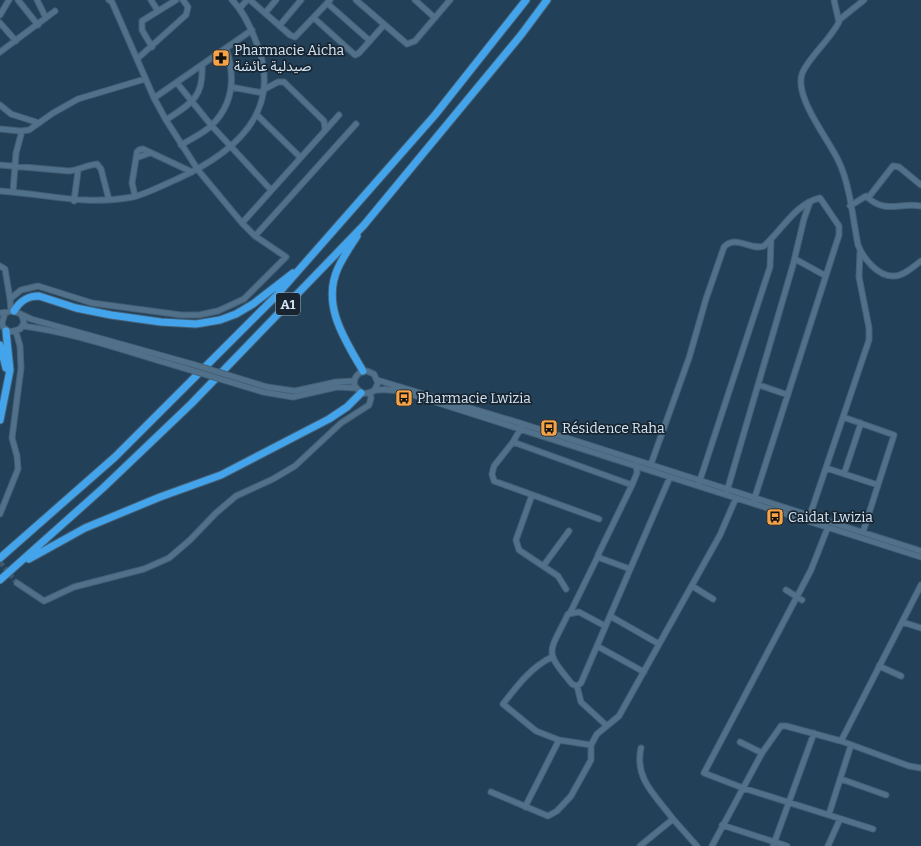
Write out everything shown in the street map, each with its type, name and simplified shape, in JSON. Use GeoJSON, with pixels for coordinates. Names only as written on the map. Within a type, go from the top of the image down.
{"type":"FeatureCollection","features":[{"type":"Feature","properties":{"kind":"highway","name":"A1"},"geometry":{"type":"LineString","coordinates":[[0,558],[115,457],[276,296],[359,204],[435,115],[526,0]]}},
{"type":"Feature","properties":{"kind":"highway","name":"A1"},"geometry":{"type":"LineString","coordinates":[[0,580],[20,564],[104,488],[191,404],[364,225],[521,35],[547,0]]}},
{"type":"Feature","properties":{"kind":"highway"},"geometry":{"type":"LineString","coordinates":[[363,371],[337,322],[332,295],[333,282],[338,268],[364,225]]}},
{"type":"Feature","properties":{"kind":"highway"},"geometry":{"type":"LineString","coordinates":[[13,311],[23,300],[33,296],[39,296],[76,308],[111,315],[161,322],[208,323],[236,314],[253,304],[300,269]]}},
{"type":"Feature","properties":{"kind":"highway"},"geometry":{"type":"LineString","coordinates":[[0,420],[8,386],[10,357],[6,331]]}},
{"type":"Feature","properties":{"kind":"highway"},"geometry":{"type":"LineString","coordinates":[[0,345],[6,363],[8,386]]}},
{"type":"Feature","properties":{"kind":"highway"},"geometry":{"type":"LineString","coordinates":[[20,564],[85,528],[160,497],[221,475],[329,419],[347,407],[361,393]]}},
{"type":"Feature","properties":{"kind":"street"},"geometry":{"type":"LineString","coordinates":[[0,15],[9,0]]}},
{"type":"Feature","properties":{"kind":"street"},"geometry":{"type":"LineString","coordinates":[[18,0],[38,25]]}},
{"type":"Feature","properties":{"kind":"street"},"geometry":{"type":"LineString","coordinates":[[37,0],[46,18]]}},
{"type":"Feature","properties":{"kind":"street"},"geometry":{"type":"LineString","coordinates":[[10,299],[21,290],[38,286],[92,303],[180,315],[208,314],[244,299],[286,257],[255,236],[195,171],[154,98],[110,0]]}},
{"type":"Feature","properties":{"kind":"street"},"geometry":{"type":"LineString","coordinates":[[151,0],[158,11]]}},
{"type":"Feature","properties":{"kind":"street"},"geometry":{"type":"LineString","coordinates":[[152,47],[141,24],[176,0]]}},
{"type":"Feature","properties":{"kind":"street"},"geometry":{"type":"LineString","coordinates":[[137,59],[186,15],[188,8],[183,0]]}},
{"type":"Feature","properties":{"kind":"street"},"geometry":{"type":"LineString","coordinates":[[0,191],[74,201],[109,200],[135,196],[195,171],[232,147],[243,135],[256,114],[263,91],[261,57],[252,30],[240,8],[232,0]]}},
{"type":"Feature","properties":{"kind":"street"},"geometry":{"type":"LineString","coordinates":[[240,8],[249,0],[266,12],[290,35],[296,37],[328,2],[370,41]]}},
{"type":"Feature","properties":{"kind":"street"},"geometry":{"type":"LineString","coordinates":[[266,12],[276,0]]}},
{"type":"Feature","properties":{"kind":"street"},"geometry":{"type":"LineString","coordinates":[[280,25],[301,0]]}},
{"type":"Feature","properties":{"kind":"street"},"geometry":{"type":"LineString","coordinates":[[356,0],[405,44],[410,44],[450,0]]}},
{"type":"Feature","properties":{"kind":"street"},"geometry":{"type":"LineString","coordinates":[[416,0],[435,18]]}},
{"type":"Feature","properties":{"kind":"street"},"geometry":{"type":"LineString","coordinates":[[834,0],[840,20]]}},
{"type":"Feature","properties":{"kind":"street"},"geometry":{"type":"LineString","coordinates":[[810,515],[869,340],[870,328],[859,277],[860,251],[845,177],[839,162],[817,125],[804,95],[801,79],[806,67],[831,37],[840,20],[864,0]]}},
{"type":"Feature","properties":{"kind":"street"},"geometry":{"type":"LineString","coordinates":[[0,52],[55,11]]}},
{"type":"Feature","properties":{"kind":"street"},"geometry":{"type":"LineString","coordinates":[[314,18],[354,55],[360,53],[384,25]]}},
{"type":"Feature","properties":{"kind":"street"},"geometry":{"type":"LineString","coordinates":[[0,23],[16,41]]}},
{"type":"Feature","properties":{"kind":"street"},"geometry":{"type":"LineString","coordinates":[[154,98],[252,30]]}},
{"type":"Feature","properties":{"kind":"street"},"geometry":{"type":"LineString","coordinates":[[181,145],[211,125],[228,102],[232,73],[226,48]]}},
{"type":"Feature","properties":{"kind":"street"},"geometry":{"type":"LineString","coordinates":[[166,120],[193,102],[202,86],[202,66]]}},
{"type":"Feature","properties":{"kind":"street"},"geometry":{"type":"LineString","coordinates":[[0,129],[22,131],[29,130],[53,113],[78,99],[145,79]]}},
{"type":"Feature","properties":{"kind":"street"},"geometry":{"type":"LineString","coordinates":[[231,87],[263,91],[278,82],[284,82],[324,121],[325,130]]}},
{"type":"Feature","properties":{"kind":"street"},"geometry":{"type":"LineString","coordinates":[[177,83],[211,125],[272,190]]}},
{"type":"Feature","properties":{"kind":"street"},"geometry":{"type":"LineString","coordinates":[[0,105],[11,114],[39,123]]}},
{"type":"Feature","properties":{"kind":"street"},"geometry":{"type":"LineString","coordinates":[[256,114],[300,157]]}},
{"type":"Feature","properties":{"kind":"street"},"geometry":{"type":"LineString","coordinates":[[242,223],[339,115]]}},
{"type":"Feature","properties":{"kind":"street"},"geometry":{"type":"LineString","coordinates":[[255,236],[356,124]]}},
{"type":"Feature","properties":{"kind":"street"},"geometry":{"type":"LineString","coordinates":[[13,192],[17,149],[22,131]]}},
{"type":"Feature","properties":{"kind":"street"},"geometry":{"type":"LineString","coordinates":[[135,196],[132,183],[136,158],[150,152],[195,171]]}},
{"type":"Feature","properties":{"kind":"street"},"geometry":{"type":"LineString","coordinates":[[0,165],[52,171],[78,170],[88,166],[98,165],[109,200]]}},
{"type":"Feature","properties":{"kind":"street"},"geometry":{"type":"LineString","coordinates":[[868,198],[893,166],[899,167],[921,185]]}},
{"type":"Feature","properties":{"kind":"street"},"geometry":{"type":"LineString","coordinates":[[74,201],[78,170]]}},
{"type":"Feature","properties":{"kind":"street"},"geometry":{"type":"LineString","coordinates":[[850,206],[862,197],[866,196],[881,206],[890,208],[912,204],[921,206]]}},
{"type":"Feature","properties":{"kind":"street"},"geometry":{"type":"LineString","coordinates":[[651,464],[689,358],[706,298],[724,247],[730,242],[736,242],[758,248],[764,246],[797,210],[820,198],[839,226],[839,235],[754,500]]}},
{"type":"Feature","properties":{"kind":"street"},"geometry":{"type":"LineString","coordinates":[[726,494],[759,385],[804,219],[810,202]]}},
{"type":"Feature","properties":{"kind":"street"},"geometry":{"type":"LineString","coordinates":[[698,486],[770,267],[771,239]]}},
{"type":"Feature","properties":{"kind":"street"},"geometry":{"type":"LineString","coordinates":[[860,251],[868,262],[888,276],[899,275],[921,261]]}},
{"type":"Feature","properties":{"kind":"street"},"geometry":{"type":"LineString","coordinates":[[794,259],[826,276]]}},
{"type":"Feature","properties":{"kind":"street"},"geometry":{"type":"LineString","coordinates":[[0,266],[5,269],[13,311]]}},
{"type":"Feature","properties":{"kind":"street"},"geometry":{"type":"LineString","coordinates":[[16,332],[6,331],[1,323],[3,313],[13,311],[22,316],[192,364],[267,387],[295,391],[336,382],[354,381]]}},
{"type":"Feature","properties":{"kind":"street"},"geometry":{"type":"LineString","coordinates":[[16,332],[22,326],[22,316]]}},
{"type":"Feature","properties":{"kind":"street"},"geometry":{"type":"LineString","coordinates":[[22,326],[98,343],[263,392],[293,397],[336,387],[356,388]]}},
{"type":"Feature","properties":{"kind":"street"},"geometry":{"type":"LineString","coordinates":[[0,514],[18,469],[17,456],[12,438],[21,368],[20,346],[16,332]]}},
{"type":"Feature","properties":{"kind":"street"},"geometry":{"type":"LineString","coordinates":[[921,551],[810,515],[754,500],[736,498],[670,477],[636,463],[523,424],[377,380],[371,372],[363,371],[359,373],[354,381],[356,388],[361,393],[388,390],[402,392],[636,463],[651,464],[727,489],[754,500],[828,527],[921,557]]}},
{"type":"Feature","properties":{"kind":"street"},"geometry":{"type":"LineString","coordinates":[[18,583],[44,601],[74,587],[144,569],[169,558],[190,540],[227,502],[245,491],[264,483],[295,466],[335,428],[369,405],[372,392],[377,386],[377,380]]}},
{"type":"Feature","properties":{"kind":"street"},"geometry":{"type":"LineString","coordinates":[[759,385],[788,395]]}},
{"type":"Feature","properties":{"kind":"street"},"geometry":{"type":"LineString","coordinates":[[842,417],[894,435],[863,532]]}},
{"type":"Feature","properties":{"kind":"street"},"geometry":{"type":"LineString","coordinates":[[844,474],[861,423]]}},
{"type":"Feature","properties":{"kind":"street"},"geometry":{"type":"LineString","coordinates":[[523,424],[513,442],[494,466],[492,477],[494,481],[599,519]]}},
{"type":"Feature","properties":{"kind":"street"},"geometry":{"type":"LineString","coordinates":[[513,442],[632,485]]}},
{"type":"Feature","properties":{"kind":"street"},"geometry":{"type":"LineString","coordinates":[[577,686],[572,684],[552,656],[552,647],[632,485],[637,473],[636,463]]}},
{"type":"Feature","properties":{"kind":"street"},"geometry":{"type":"LineString","coordinates":[[826,468],[878,485]]}},
{"type":"Feature","properties":{"kind":"street"},"geometry":{"type":"LineString","coordinates":[[577,686],[581,683],[670,477]]}},
{"type":"Feature","properties":{"kind":"street"},"geometry":{"type":"LineString","coordinates":[[532,495],[516,542],[519,550],[544,565],[558,576],[566,589]]}},
{"type":"Feature","properties":{"kind":"street"},"geometry":{"type":"LineString","coordinates":[[491,792],[548,816],[557,811],[571,796],[591,760],[591,745],[597,734],[606,725],[619,716],[720,535],[736,498]]}},
{"type":"Feature","properties":{"kind":"street"},"geometry":{"type":"LineString","coordinates":[[828,527],[811,570],[796,596],[704,774],[743,788],[873,829]]}},
{"type":"Feature","properties":{"kind":"street"},"geometry":{"type":"LineString","coordinates":[[544,565],[569,531]]}},
{"type":"Feature","properties":{"kind":"street"},"geometry":{"type":"LineString","coordinates":[[598,556],[630,569]]}},
{"type":"Feature","properties":{"kind":"street"},"geometry":{"type":"LineString","coordinates":[[841,741],[921,585]]}},
{"type":"Feature","properties":{"kind":"street"},"geometry":{"type":"LineString","coordinates":[[692,586],[713,598]]}},
{"type":"Feature","properties":{"kind":"street"},"geometry":{"type":"LineString","coordinates":[[786,590],[802,600]]}},
{"type":"Feature","properties":{"kind":"street"},"geometry":{"type":"LineString","coordinates":[[570,613],[579,612],[605,626]]}},
{"type":"Feature","properties":{"kind":"street"},"geometry":{"type":"LineString","coordinates":[[610,616],[659,644]]}},
{"type":"Feature","properties":{"kind":"street"},"geometry":{"type":"LineString","coordinates":[[902,622],[921,628]]}},
{"type":"Feature","properties":{"kind":"street"},"geometry":{"type":"LineString","coordinates":[[597,646],[644,672]]}},
{"type":"Feature","properties":{"kind":"street"},"geometry":{"type":"LineString","coordinates":[[552,656],[539,663],[503,704],[536,731],[559,740],[591,745]]}},
{"type":"Feature","properties":{"kind":"street"},"geometry":{"type":"LineString","coordinates":[[879,666],[901,676]]}},
{"type":"Feature","properties":{"kind":"street"},"geometry":{"type":"LineString","coordinates":[[577,686],[581,702],[606,725]]}},
{"type":"Feature","properties":{"kind":"street"},"geometry":{"type":"LineString","coordinates":[[712,846],[762,753],[781,726],[814,733],[851,744],[909,766],[921,768]]}},
{"type":"Feature","properties":{"kind":"street"},"geometry":{"type":"LineString","coordinates":[[774,844],[814,733]]}},
{"type":"Feature","properties":{"kind":"street"},"geometry":{"type":"LineString","coordinates":[[525,807],[559,740]]}},
{"type":"Feature","properties":{"kind":"street"},"geometry":{"type":"LineString","coordinates":[[740,742],[762,753]]}},
{"type":"Feature","properties":{"kind":"street"},"geometry":{"type":"LineString","coordinates":[[829,814],[851,744]]}},
{"type":"Feature","properties":{"kind":"street"},"geometry":{"type":"LineString","coordinates":[[641,748],[639,765],[642,777],[673,819],[697,846]]}},
{"type":"Feature","properties":{"kind":"street"},"geometry":{"type":"LineString","coordinates":[[841,779],[886,795]]}},
{"type":"Feature","properties":{"kind":"street"},"geometry":{"type":"LineString","coordinates":[[640,846],[673,819]]}},
{"type":"Feature","properties":{"kind":"street"},"geometry":{"type":"LineString","coordinates":[[828,846],[840,819]]}},
{"type":"Feature","properties":{"kind":"street"},"geometry":{"type":"LineString","coordinates":[[722,825],[774,844],[787,846]]}},
{"type":"Feature","properties":{"kind":"tunnel"},"geometry":{"type":"LineString","coordinates":[[0,562],[17,583]]}},
{"type":"Feature","properties":{"kind":"place","name":"Pharmacie Aicha صيدلية عائشة"},"geometry":{"type":"Point","coordinates":[221,58]}},
{"type":"Feature","properties":{"kind":"place","name":"Pharmacie Lwizia"},"geometry":{"type":"Point","coordinates":[404,398]}},
{"type":"Feature","properties":{"kind":"place","name":"Résidence Raha"},"geometry":{"type":"Point","coordinates":[549,428]}},
{"type":"Feature","properties":{"kind":"place","name":"Caidat Lwizia"},"geometry":{"type":"Point","coordinates":[775,517]}}]}
